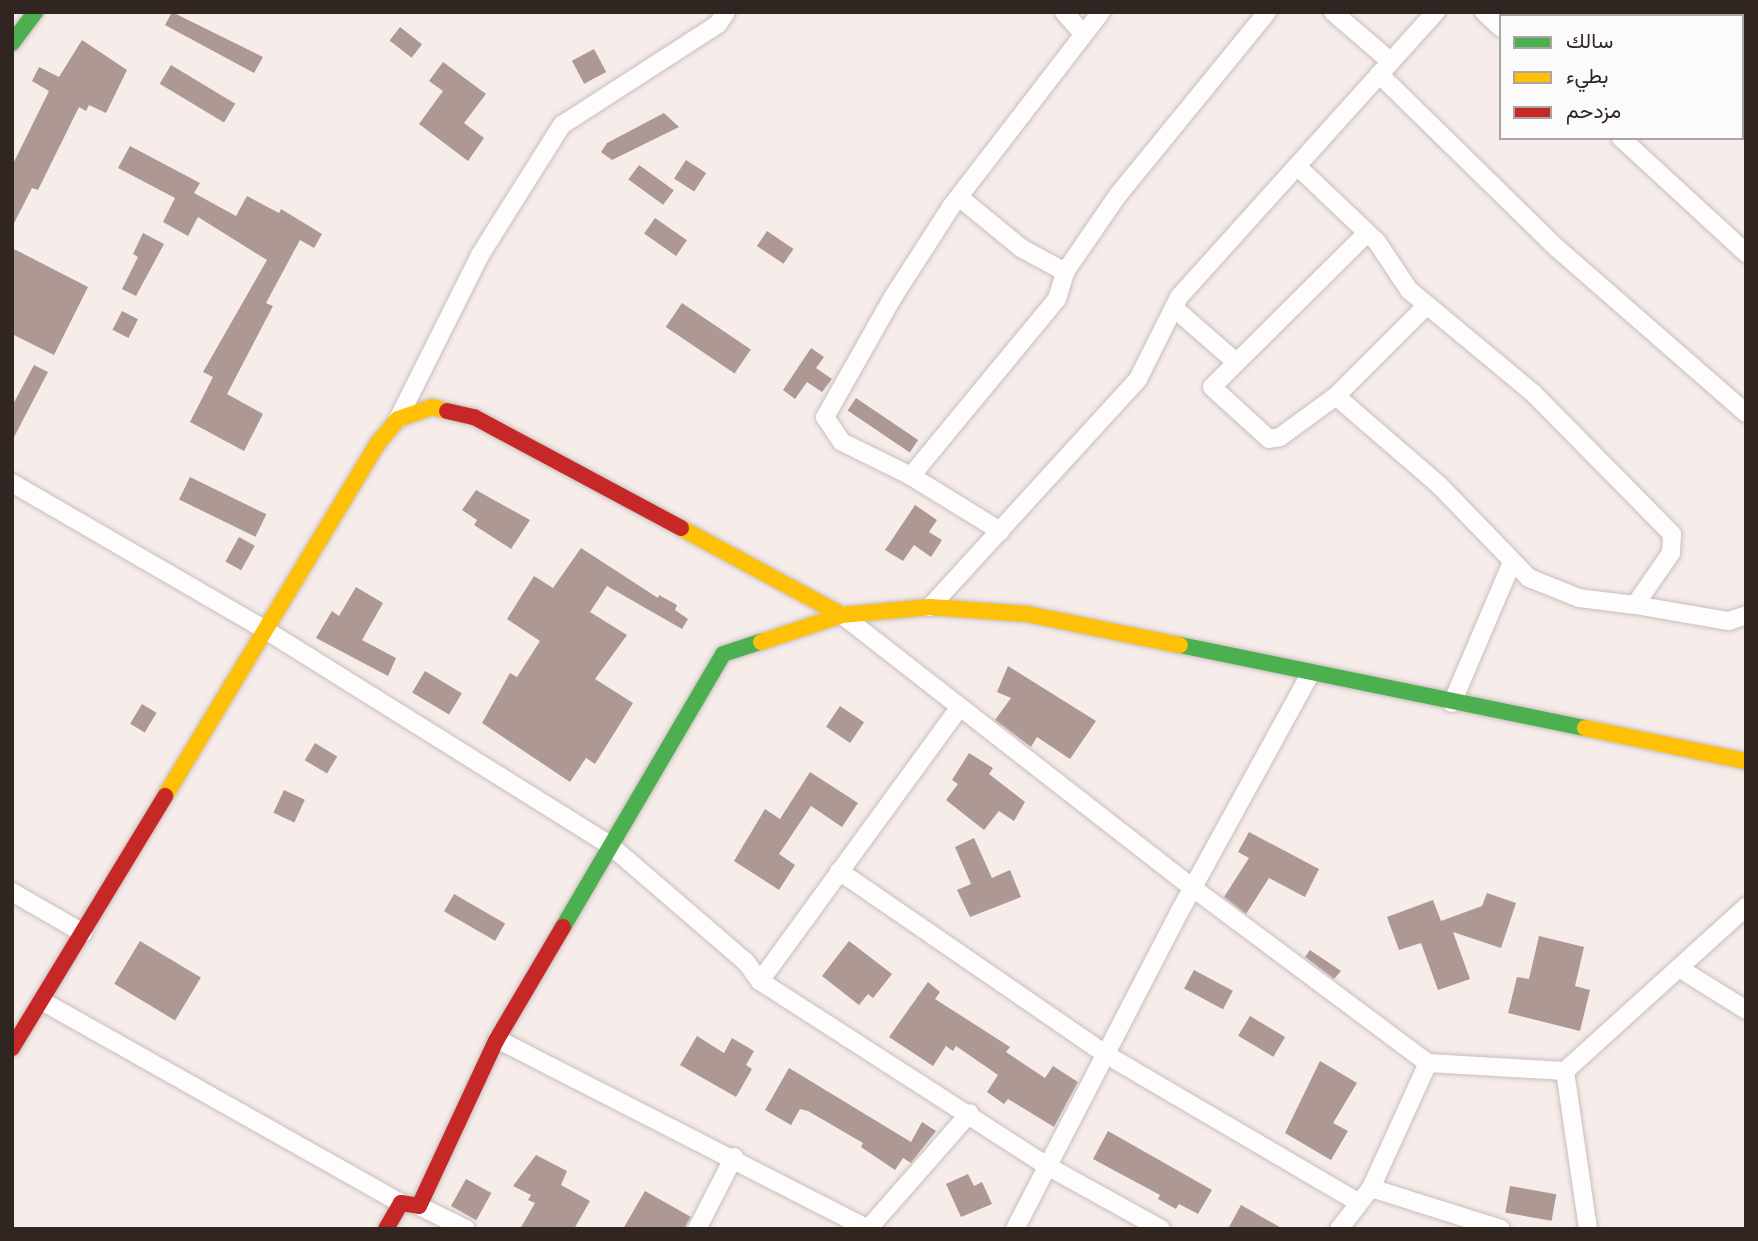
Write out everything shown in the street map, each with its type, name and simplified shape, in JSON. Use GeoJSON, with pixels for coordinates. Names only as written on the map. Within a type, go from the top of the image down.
{"type":"FeatureCollection","features":[{"type":"Feature","properties":{"kind":"street"},"geometry":{"type":"LineString","coordinates":[[12,43],[36,12]]}},
{"type":"Feature","properties":{"kind":"street"},"geometry":{"type":"LineString","coordinates":[[12,1048],[378,443],[398,419],[480,255],[562,125],[718,24],[726,12]]}},
{"type":"Feature","properties":{"kind":"street"},"geometry":{"type":"LineString","coordinates":[[1064,12],[1083,34]]}},
{"type":"Feature","properties":{"kind":"street"},"geometry":{"type":"LineString","coordinates":[[1000,531],[911,476],[842,442],[825,417],[893,297],[959,197],[1101,12]]}},
{"type":"Feature","properties":{"kind":"street"},"geometry":{"type":"LineString","coordinates":[[911,476],[1057,299],[1065,272],[1118,195],[1266,12]]}},
{"type":"Feature","properties":{"kind":"street"},"geometry":{"type":"LineString","coordinates":[[1333,12],[1558,249],[1746,413]]}},
{"type":"Feature","properties":{"kind":"street"},"geometry":{"type":"LineString","coordinates":[[930,607],[1138,379],[1174,308],[1436,12]]}},
{"type":"Feature","properties":{"kind":"street"},"geometry":{"type":"LineString","coordinates":[[1484,12],[1499,26]]}},
{"type":"Feature","properties":{"kind":"street"},"geometry":{"type":"LineString","coordinates":[[1623,140],[1746,253]]}},
{"type":"Feature","properties":{"kind":"street"},"geometry":{"type":"LineString","coordinates":[[1297,166],[1367,233],[1409,289],[1533,393],[1672,534],[1671,553],[1635,605]]}},
{"type":"Feature","properties":{"kind":"street"},"geometry":{"type":"LineString","coordinates":[[959,197],[1021,248],[1065,272]]}},
{"type":"Feature","properties":{"kind":"street"},"geometry":{"type":"LineString","coordinates":[[1367,233],[1258,347],[1236,362],[1212,387],[1269,439],[1280,437],[1336,396],[1427,305]]}},
{"type":"Feature","properties":{"kind":"street"},"geometry":{"type":"LineString","coordinates":[[1174,308],[1236,362]]}},
{"type":"Feature","properties":{"kind":"street"},"geometry":{"type":"LineString","coordinates":[[1336,396],[1439,485],[1529,578],[1578,598],[1729,621],[1746,614]]}},
{"type":"Feature","properties":{"kind":"street"},"geometry":{"type":"LineString","coordinates":[[398,419],[432,407],[474,417],[842,615],[1193,888],[1428,1063],[1565,1071],[1746,906]]}},
{"type":"Feature","properties":{"kind":"street"},"geometry":{"type":"LineString","coordinates":[[12,483],[264,629],[611,846],[746,962],[760,981],[970,1113],[1049,1167],[1161,1229]]}},
{"type":"Feature","properties":{"kind":"street"},"geometry":{"type":"LineString","coordinates":[[1452,703],[1512,562]]}},
{"type":"Feature","properties":{"kind":"street"},"geometry":{"type":"LineString","coordinates":[[386,1229],[410,1205],[497,1039],[723,654],[842,615],[930,607],[1027,614],[1746,761]]}},
{"type":"Feature","properties":{"kind":"street"},"geometry":{"type":"LineString","coordinates":[[1016,1229],[1193,888],[1311,673]]}},
{"type":"Feature","properties":{"kind":"street"},"geometry":{"type":"LineString","coordinates":[[760,981],[960,707]]}},
{"type":"Feature","properties":{"kind":"street"},"geometry":{"type":"LineString","coordinates":[[839,870],[1107,1055],[1359,1203]]}},
{"type":"Feature","properties":{"kind":"street"},"geometry":{"type":"LineString","coordinates":[[12,892],[83,933]]}},
{"type":"Feature","properties":{"kind":"street"},"geometry":{"type":"LineString","coordinates":[[1679,968],[1746,1010]]}},
{"type":"Feature","properties":{"kind":"street"},"geometry":{"type":"LineString","coordinates":[[42,1000],[410,1205],[466,1229]]}},
{"type":"Feature","properties":{"kind":"street"},"geometry":{"type":"LineString","coordinates":[[497,1039],[734,1157],[868,1229],[970,1113]]}},
{"type":"Feature","properties":{"kind":"street"},"geometry":{"type":"LineString","coordinates":[[1339,1229],[1371,1188],[1428,1063]]}},
{"type":"Feature","properties":{"kind":"street"},"geometry":{"type":"LineString","coordinates":[[1565,1071],[1588,1229]]}},
{"type":"Feature","properties":{"kind":"street"},"geometry":{"type":"LineString","coordinates":[[697,1229],[734,1157]]}},
{"type":"Feature","properties":{"kind":"street"},"geometry":{"type":"LineString","coordinates":[[1371,1188],[1501,1229]]}},
{"type":"Feature","properties":{"kind":"building"},"geometry":{"type":"Polygon","coordinates":[[[172,12],[263,57],[254,73],[165,25],[172,12]]]}},
{"type":"Feature","properties":{"kind":"building"},"geometry":{"type":"Polygon","coordinates":[[[400,27],[422,44],[412,58],[390,40],[400,27]]]}},
{"type":"Feature","properties":{"kind":"building"},"geometry":{"type":"Polygon","coordinates":[[[82,40],[127,70],[106,113],[89,105],[86,111],[79,107],[38,190],[32,188],[12,227],[12,166],[49,91],[32,81],[39,67],[59,77],[82,40]]]}},
{"type":"Feature","properties":{"kind":"building"},"geometry":{"type":"Polygon","coordinates":[[[594,49],[606,72],[584,84],[572,61],[594,49]]]}},
{"type":"Feature","properties":{"kind":"building"},"geometry":{"type":"Polygon","coordinates":[[[443,62],[486,94],[464,123],[484,138],[468,161],[419,124],[443,91],[429,81],[443,62]]]}},
{"type":"Feature","properties":{"kind":"building"},"geometry":{"type":"Polygon","coordinates":[[[171,65],[235,104],[224,122],[160,84],[171,65]]]}},
{"type":"Feature","properties":{"kind":"building"},"geometry":{"type":"Polygon","coordinates":[[[664,113],[679,127],[612,160],[601,152],[607,143],[664,113]]]}},
{"type":"Feature","properties":{"kind":"building"},"geometry":{"type":"Polygon","coordinates":[[[130,146],[200,183],[194,193],[236,216],[247,196],[279,213],[281,209],[322,234],[314,248],[300,240],[266,303],[273,306],[227,394],[263,414],[244,451],[190,422],[213,377],[203,372],[267,260],[198,217],[188,236],[163,222],[175,198],[118,168],[130,146]]]}},
{"type":"Feature","properties":{"kind":"building"},"geometry":{"type":"Polygon","coordinates":[[[686,160],[706,173],[694,192],[674,178],[686,160]]]}},
{"type":"Feature","properties":{"kind":"building"},"geometry":{"type":"Polygon","coordinates":[[[639,165],[674,190],[663,205],[628,180],[639,165]]]}},
{"type":"Feature","properties":{"kind":"building"},"geometry":{"type":"Polygon","coordinates":[[[655,218],[687,240],[676,256],[644,234],[655,218]]]}},
{"type":"Feature","properties":{"kind":"building"},"geometry":{"type":"Polygon","coordinates":[[[767,231],[794,249],[783,264],[757,246],[767,231]]]}},
{"type":"Feature","properties":{"kind":"building"},"geometry":{"type":"Polygon","coordinates":[[[143,233],[164,244],[136,296],[122,289],[138,257],[133,254],[143,233]]]}},
{"type":"Feature","properties":{"kind":"building"},"geometry":{"type":"Polygon","coordinates":[[[12,248],[88,287],[54,355],[12,334],[12,248]]]}},
{"type":"Feature","properties":{"kind":"building"},"geometry":{"type":"Polygon","coordinates":[[[682,303],[751,349],[735,373],[666,327],[682,303]]]}},
{"type":"Feature","properties":{"kind":"building"},"geometry":{"type":"Polygon","coordinates":[[[122,311],[138,319],[129,338],[112,330],[122,311]]]}},
{"type":"Feature","properties":{"kind":"building"},"geometry":{"type":"Polygon","coordinates":[[[811,348],[824,357],[816,368],[832,379],[822,392],[807,382],[795,399],[783,390],[811,348]]]}},
{"type":"Feature","properties":{"kind":"building"},"geometry":{"type":"Polygon","coordinates":[[[34,365],[48,372],[12,441],[12,406],[34,365]]]}},
{"type":"Feature","properties":{"kind":"building"},"geometry":{"type":"Polygon","coordinates":[[[856,398],[918,440],[910,452],[848,410],[856,398]]]}},
{"type":"Feature","properties":{"kind":"building"},"geometry":{"type":"Polygon","coordinates":[[[190,477],[266,514],[255,537],[179,499],[190,477]]]}},
{"type":"Feature","properties":{"kind":"building"},"geometry":{"type":"Polygon","coordinates":[[[476,490],[530,520],[511,549],[474,525],[477,520],[462,510],[476,490]]]}},
{"type":"Feature","properties":{"kind":"building"},"geometry":{"type":"Polygon","coordinates":[[[915,505],[937,520],[929,532],[942,540],[931,557],[914,545],[903,561],[885,550],[915,505]]]}},
{"type":"Feature","properties":{"kind":"building"},"geometry":{"type":"Polygon","coordinates":[[[239,537],[255,546],[241,570],[225,561],[239,537]]]}},
{"type":"Feature","properties":{"kind":"building"},"geometry":{"type":"Polygon","coordinates":[[[581,548],[658,598],[659,595],[677,605],[675,610],[688,619],[682,629],[607,586],[590,612],[627,635],[595,679],[633,703],[595,764],[586,758],[570,782],[482,723],[510,673],[517,677],[540,641],[507,619],[534,576],[553,588],[581,548]]]}},
{"type":"Feature","properties":{"kind":"building"},"geometry":{"type":"Polygon","coordinates":[[[356,587],[383,603],[362,640],[396,658],[388,676],[316,638],[332,611],[339,616],[356,587]]]}},
{"type":"Feature","properties":{"kind":"building"},"geometry":{"type":"Polygon","coordinates":[[[1008,666],[1096,721],[1070,759],[1037,737],[1031,747],[995,720],[1011,698],[997,692],[1008,666]]]}},
{"type":"Feature","properties":{"kind":"building"},"geometry":{"type":"Polygon","coordinates":[[[425,671],[462,693],[449,715],[412,692],[425,671]]]}},
{"type":"Feature","properties":{"kind":"building"},"geometry":{"type":"Polygon","coordinates":[[[142,704],[157,713],[145,732],[130,724],[142,704]]]}},
{"type":"Feature","properties":{"kind":"building"},"geometry":{"type":"Polygon","coordinates":[[[840,706],[864,722],[850,743],[826,727],[840,706]]]}},
{"type":"Feature","properties":{"kind":"building"},"geometry":{"type":"Polygon","coordinates":[[[315,743],[337,756],[327,774],[305,760],[315,743]]]}},
{"type":"Feature","properties":{"kind":"building"},"geometry":{"type":"Polygon","coordinates":[[[969,753],[993,768],[989,774],[1025,802],[1014,821],[999,811],[984,830],[946,800],[958,784],[952,780],[969,753]]]}},
{"type":"Feature","properties":{"kind":"building"},"geometry":{"type":"Polygon","coordinates":[[[810,772],[858,803],[842,827],[811,806],[779,854],[795,865],[779,890],[734,861],[765,809],[780,819],[810,772]]]}},
{"type":"Feature","properties":{"kind":"building"},"geometry":{"type":"Polygon","coordinates":[[[284,790],[305,800],[294,822],[273,813],[284,790]]]}},
{"type":"Feature","properties":{"kind":"building"},"geometry":{"type":"Polygon","coordinates":[[[1249,832],[1319,869],[1305,897],[1269,878],[1246,914],[1224,897],[1249,858],[1238,852],[1249,832]]]}},
{"type":"Feature","properties":{"kind":"building"},"geometry":{"type":"Polygon","coordinates":[[[974,838],[992,878],[1010,870],[1021,897],[970,917],[957,890],[971,884],[955,847],[974,838]]]}},
{"type":"Feature","properties":{"kind":"building"},"geometry":{"type":"Polygon","coordinates":[[[1487,893],[1516,903],[1501,948],[1453,932],[1470,979],[1438,990],[1421,943],[1399,950],[1387,917],[1433,900],[1441,921],[1482,906],[1487,893]]]}},
{"type":"Feature","properties":{"kind":"building"},"geometry":{"type":"Polygon","coordinates":[[[454,894],[505,923],[495,941],[444,911],[454,894]]]}},
{"type":"Feature","properties":{"kind":"building"},"geometry":{"type":"Polygon","coordinates":[[[1539,936],[1584,947],[1575,986],[1590,990],[1580,1031],[1508,1013],[1517,977],[1529,979],[1539,936]]]}},
{"type":"Feature","properties":{"kind":"building"},"geometry":{"type":"Polygon","coordinates":[[[140,941],[201,978],[175,1020],[114,984],[140,941]]]}},
{"type":"Feature","properties":{"kind":"building"},"geometry":{"type":"Polygon","coordinates":[[[849,941],[892,974],[873,998],[868,994],[859,1005],[822,976],[849,941]]]}},
{"type":"Feature","properties":{"kind":"building"},"geometry":{"type":"Polygon","coordinates":[[[1310,950],[1341,971],[1334,979],[1305,957],[1310,950]]]}},
{"type":"Feature","properties":{"kind":"building"},"geometry":{"type":"Polygon","coordinates":[[[1194,970],[1233,991],[1223,1009],[1184,989],[1194,970]]]}},
{"type":"Feature","properties":{"kind":"building"},"geometry":{"type":"Polygon","coordinates":[[[928,982],[940,992],[935,999],[1010,1047],[1006,1052],[1045,1078],[1053,1066],[1078,1082],[1054,1127],[1008,1099],[1004,1104],[987,1092],[998,1075],[956,1046],[953,1051],[946,1046],[933,1066],[889,1037],[928,982]]]}},
{"type":"Feature","properties":{"kind":"building"},"geometry":{"type":"Polygon","coordinates":[[[1250,1016],[1285,1037],[1273,1057],[1238,1036],[1250,1016]]]}},
{"type":"Feature","properties":{"kind":"building"},"geometry":{"type":"Polygon","coordinates":[[[697,1036],[724,1053],[732,1038],[754,1051],[746,1065],[752,1069],[736,1097],[680,1065],[697,1036]]]}},
{"type":"Feature","properties":{"kind":"building"},"geometry":{"type":"Polygon","coordinates":[[[1320,1061],[1357,1083],[1333,1123],[1348,1131],[1331,1160],[1285,1133],[1320,1061]]]}},
{"type":"Feature","properties":{"kind":"building"},"geometry":{"type":"Polygon","coordinates":[[[789,1068],[911,1142],[922,1122],[936,1131],[911,1163],[903,1158],[895,1170],[861,1147],[863,1143],[808,1111],[800,1109],[791,1125],[765,1110],[789,1068]]]}},
{"type":"Feature","properties":{"kind":"building"},"geometry":{"type":"Polygon","coordinates":[[[1108,1131],[1212,1190],[1198,1214],[1179,1204],[1176,1209],[1158,1199],[1160,1195],[1093,1159],[1108,1131]]]}},
{"type":"Feature","properties":{"kind":"building"},"geometry":{"type":"Polygon","coordinates":[[[536,1155],[567,1171],[561,1185],[590,1201],[574,1229],[520,1229],[535,1203],[528,1200],[531,1195],[513,1186],[536,1155]]]}},
{"type":"Feature","properties":{"kind":"building"},"geometry":{"type":"Polygon","coordinates":[[[968,1174],[974,1186],[982,1182],[992,1204],[961,1217],[946,1184],[968,1174]]]}},
{"type":"Feature","properties":{"kind":"building"},"geometry":{"type":"Polygon","coordinates":[[[466,1179],[491,1193],[476,1220],[451,1206],[466,1179]]]}},
{"type":"Feature","properties":{"kind":"building"},"geometry":{"type":"Polygon","coordinates":[[[1510,1186],[1556,1194],[1552,1221],[1505,1213],[1510,1186]]]}},
{"type":"Feature","properties":{"kind":"building"},"geometry":{"type":"Polygon","coordinates":[[[645,1191],[691,1217],[684,1229],[623,1229],[645,1191]]]}},
{"type":"Feature","properties":{"kind":"building"},"geometry":{"type":"Polygon","coordinates":[[[1241,1205],[1283,1229],[1228,1229],[1241,1205]]]}},
{"type":"Feature","properties":{"kind":"traffic: fast"},"geometry":{"type":"LineString","coordinates":[[12,43],[35,12]]}},
{"type":"Feature","properties":{"kind":"traffic: fast"},"geometry":{"type":"LineString","coordinates":[[563,927],[723,654],[761,642]]}},
{"type":"Feature","properties":{"kind":"traffic: fast"},"geometry":{"type":"LineString","coordinates":[[1180,645],[1585,728]]}},
{"type":"Feature","properties":{"kind":"traffic: slow"},"geometry":{"type":"LineString","coordinates":[[165,796],[378,443],[398,419],[432,407],[447,411]]}},
{"type":"Feature","properties":{"kind":"traffic: slow"},"geometry":{"type":"LineString","coordinates":[[681,528],[842,615]]}},
{"type":"Feature","properties":{"kind":"traffic: slow"},"geometry":{"type":"LineString","coordinates":[[761,642],[842,615],[930,607],[1027,614],[1180,645]]}},
{"type":"Feature","properties":{"kind":"traffic: slow"},"geometry":{"type":"LineString","coordinates":[[1585,728],[1746,761]]}},
{"type":"Feature","properties":{"kind":"traffic: jam"},"geometry":{"type":"LineString","coordinates":[[447,411],[474,417],[681,528]]}},
{"type":"Feature","properties":{"kind":"traffic: jam"},"geometry":{"type":"LineString","coordinates":[[12,1048],[165,796]]}},
{"type":"Feature","properties":{"kind":"traffic: jam"},"geometry":{"type":"LineString","coordinates":[[386,1229],[401,1203],[419,1206],[497,1039],[563,927]]}}]}
